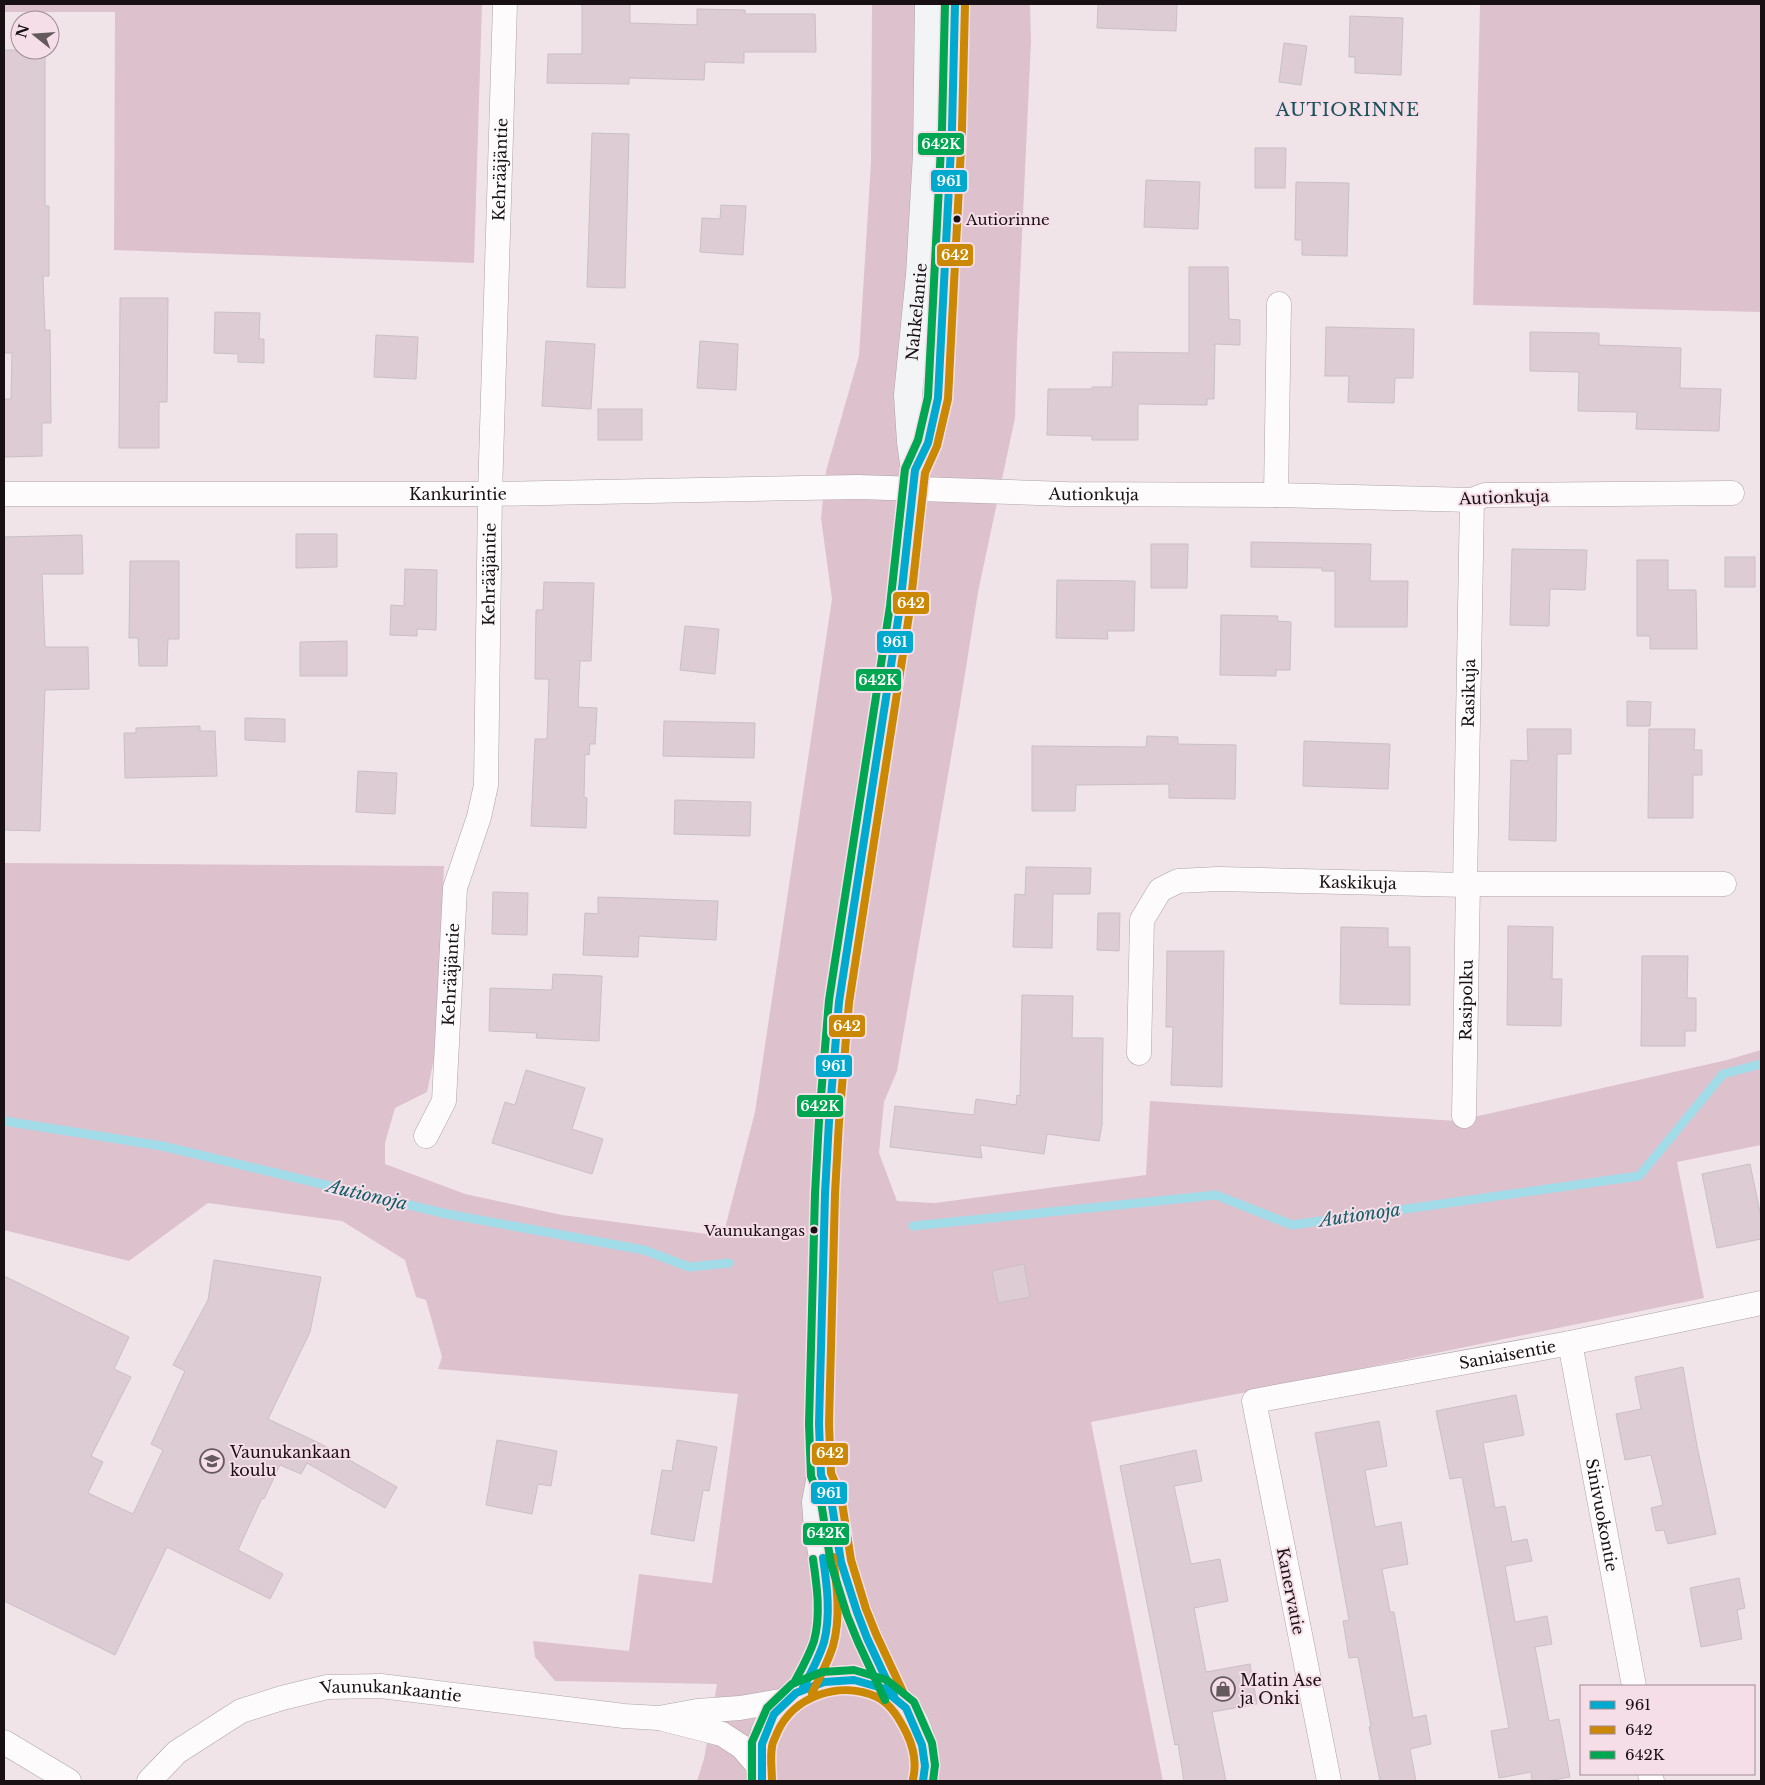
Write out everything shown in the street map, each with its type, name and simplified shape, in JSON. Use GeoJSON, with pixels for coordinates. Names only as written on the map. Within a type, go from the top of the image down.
{"type":"FeatureCollection","features":[{"type":"Feature","properties":{"kind":"main road","name":"Nahkelantie"},"geometry":{"type":"LineString","coordinates":[[761,1775],[760,1753],[763,1738],[773,1718],[795,1694],[820,1652],[825,1636],[827,1616],[825,1569],[818,1529],[816,1502],[821,1475],[819,1424],[825,1194],[829,1121],[838,1010],[900,607],[914,479],[908,396],[920,275],[927,154],[929,4]]}},
{"type":"Feature","properties":{"kind":"main road","name":"Nahkelantie"},"geometry":{"type":"LineString","coordinates":[[914,479],[928,443],[938,398],[952,128],[955,4]]}},
{"type":"Feature","properties":{"kind":"main road","name":"Nahkelantie"},"geometry":{"type":"LineString","coordinates":[[821,1475],[831,1499],[841,1562],[857,1612],[894,1696]]}},
{"type":"Feature","properties":{"kind":"main road"},"geometry":{"type":"LineString","coordinates":[[795,1694],[827,1681],[850,1680],[873,1685],[894,1696],[906,1708],[919,1729],[925,1752],[922,1781]]}},
{"type":"Feature","properties":{"kind":"street","name":"Kehrääjäntie"},"geometry":{"type":"LineString","coordinates":[[426,1136],[444,1101],[455,888],[480,817],[486,785],[490,494],[505,4]]}},
{"type":"Feature","properties":{"kind":"street"},"geometry":{"type":"LineString","coordinates":[[1276,495],[1279,304]]}},
{"type":"Feature","properties":{"kind":"street","name":"Kankurintie"},"geometry":{"type":"LineString","coordinates":[[4,494],[490,494],[848,487],[914,479]]}},
{"type":"Feature","properties":{"kind":"street","name":"Autionkuja"},"geometry":{"type":"LineString","coordinates":[[914,479],[1067,494],[1276,495],[1472,500],[1484,495],[1732,493]]}},
{"type":"Feature","properties":{"kind":"street","name":"Rasikuja"},"geometry":{"type":"LineString","coordinates":[[1466,884],[1472,500]]}},
{"type":"Feature","properties":{"kind":"street","name":"Kaskikuja"},"geometry":{"type":"LineString","coordinates":[[1139,1053],[1142,920],[1160,890],[1178,881],[1218,879],[1466,884],[1724,884]]}},
{"type":"Feature","properties":{"kind":"street","name":"Rasipolku"},"geometry":{"type":"LineString","coordinates":[[1464,1116],[1466,884]]}},
{"type":"Feature","properties":{"kind":"street","name":"Saniaisentie"},"geometry":{"type":"LineString","coordinates":[[1254,1401],[1570,1343],[1761,1303]]}},
{"type":"Feature","properties":{"kind":"street","name":"Sinivuokontie"},"geometry":{"type":"LineString","coordinates":[[1570,1343],[1634,1685]]}},
{"type":"Feature","properties":{"kind":"street","name":"Kanervatie"},"geometry":{"type":"LineString","coordinates":[[1254,1401],[1329,1781]]}},
{"type":"Feature","properties":{"kind":"street","name":"Vaunukankaantie"},"geometry":{"type":"LineString","coordinates":[[149,1781],[178,1752],[241,1711],[282,1698],[327,1687],[381,1686],[624,1716],[659,1718],[722,1734],[742,1748],[761,1775]]}},
{"type":"Feature","properties":{"kind":"street","name":"Vaunukankaantie"},"geometry":{"type":"LineString","coordinates":[[659,1718],[697,1711],[740,1708],[795,1694]]}},
{"type":"Feature","properties":{"kind":"street"},"geometry":{"type":"LineString","coordinates":[[4,1742],[68,1781]]}},
{"type":"Feature","properties":{"kind":"shaded area"},"geometry":{"type":"Polygon","coordinates":[[[4,4],[482,4],[474,263],[114,250],[115,12],[10,10],[10,12],[4,12],[4,4]]]}},
{"type":"Feature","properties":{"kind":"shaded area"},"geometry":{"type":"Polygon","coordinates":[[[872,4],[1030,4],[1031,41],[1015,418],[978,592],[897,1071],[884,1102],[879,1153],[897,1201],[935,1203],[1146,1175],[1150,1101],[1456,1121],[1727,1060],[1761,1050],[1761,1145],[1677,1162],[1704,1298],[1242,1393],[1091,1422],[1163,1781],[697,1781],[704,1759],[717,1684],[555,1681],[535,1657],[533,1641],[629,1651],[639,1574],[712,1583],[738,1394],[438,1369],[442,1357],[426,1300],[416,1297],[405,1260],[342,1221],[208,1203],[129,1261],[4,1230],[4,863],[444,866],[435,1054],[427,1092],[395,1108],[385,1143],[385,1164],[465,1194],[562,1215],[723,1236],[755,1112],[832,599],[821,518],[826,471],[859,356],[871,162],[872,4]]]}},
{"type":"Feature","properties":{"kind":"shaded area"},"geometry":{"type":"Polygon","coordinates":[[[1480,4],[1761,4],[1761,312],[1473,305],[1480,4]]]}},
{"type":"Feature","properties":{"kind":"building"},"geometry":{"type":"Polygon","coordinates":[[[582,4],[630,4],[630,23],[697,25],[697,9],[745,10],[745,14],[815,14],[816,52],[744,52],[744,63],[705,62],[704,80],[629,78],[629,84],[547,83],[548,54],[582,54],[582,4]]]}},
{"type":"Feature","properties":{"kind":"building"},"geometry":{"type":"Polygon","coordinates":[[[1098,4],[1177,4],[1176,31],[1097,28],[1098,4]]]}},
{"type":"Feature","properties":{"kind":"building"},"geometry":{"type":"Polygon","coordinates":[[[1350,16],[1403,18],[1401,75],[1355,73],[1355,57],[1349,57],[1350,16]]]}},
{"type":"Feature","properties":{"kind":"building"},"geometry":{"type":"Polygon","coordinates":[[[1284,43],[1307,46],[1301,85],[1279,82],[1284,43]]]}},
{"type":"Feature","properties":{"kind":"building"},"geometry":{"type":"Polygon","coordinates":[[[4,50],[10,50],[10,60],[45,60],[45,206],[49,206],[49,276],[43,276],[45,330],[50,330],[51,423],[42,423],[42,456],[4,457],[4,399],[11,399],[12,353],[4,353],[4,50]]]}},
{"type":"Feature","properties":{"kind":"building"},"geometry":{"type":"Polygon","coordinates":[[[592,133],[629,134],[625,288],[587,287],[592,133]]]}},
{"type":"Feature","properties":{"kind":"building"},"geometry":{"type":"Polygon","coordinates":[[[1255,148],[1286,148],[1285,188],[1255,188],[1255,148]]]}},
{"type":"Feature","properties":{"kind":"building"},"geometry":{"type":"Polygon","coordinates":[[[1146,180],[1200,182],[1198,229],[1144,227],[1146,180]]]}},
{"type":"Feature","properties":{"kind":"building"},"geometry":{"type":"Polygon","coordinates":[[[1296,182],[1349,183],[1347,256],[1302,255],[1302,240],[1295,240],[1296,182]]]}},
{"type":"Feature","properties":{"kind":"building"},"geometry":{"type":"Polygon","coordinates":[[[721,205],[746,206],[743,255],[700,252],[702,218],[720,219],[721,205]]]}},
{"type":"Feature","properties":{"kind":"building"},"geometry":{"type":"Polygon","coordinates":[[[1189,267],[1228,267],[1229,319],[1240,320],[1240,345],[1215,344],[1214,399],[1207,399],[1207,405],[1138,404],[1138,440],[1092,440],[1092,436],[1047,435],[1048,389],[1112,387],[1113,352],[1189,353],[1189,267]]]}},
{"type":"Feature","properties":{"kind":"building"},"geometry":{"type":"Polygon","coordinates":[[[120,298],[168,298],[167,402],[159,402],[159,448],[119,448],[120,298]]]}},
{"type":"Feature","properties":{"kind":"building"},"geometry":{"type":"Polygon","coordinates":[[[215,312],[260,313],[259,339],[264,339],[264,363],[238,362],[238,354],[214,353],[215,312]]]}},
{"type":"Feature","properties":{"kind":"building"},"geometry":{"type":"Polygon","coordinates":[[[1326,327],[1414,329],[1413,378],[1395,378],[1394,403],[1348,402],[1349,376],[1325,376],[1326,327]]]}},
{"type":"Feature","properties":{"kind":"building"},"geometry":{"type":"Polygon","coordinates":[[[1530,332],[1599,333],[1599,345],[1681,348],[1680,388],[1721,389],[1719,431],[1636,429],[1637,412],[1578,411],[1579,372],[1530,371],[1530,332]]]}},
{"type":"Feature","properties":{"kind":"building"},"geometry":{"type":"Polygon","coordinates":[[[376,335],[418,337],[416,379],[374,377],[376,335]]]}},
{"type":"Feature","properties":{"kind":"building"},"geometry":{"type":"Polygon","coordinates":[[[546,341],[595,344],[591,409],[542,406],[546,341]]]}},
{"type":"Feature","properties":{"kind":"building"},"geometry":{"type":"Polygon","coordinates":[[[700,341],[738,344],[736,390],[697,388],[700,341]]]}},
{"type":"Feature","properties":{"kind":"building"},"geometry":{"type":"Polygon","coordinates":[[[598,409],[642,409],[642,440],[598,440],[598,409]]]}},
{"type":"Feature","properties":{"kind":"building"},"geometry":{"type":"Polygon","coordinates":[[[296,534],[337,534],[337,567],[296,568],[296,534]]]}},
{"type":"Feature","properties":{"kind":"building"},"geometry":{"type":"Polygon","coordinates":[[[82,535],[83,574],[42,574],[45,647],[88,647],[89,689],[45,690],[40,831],[4,830],[4,537],[82,535]]]}},
{"type":"Feature","properties":{"kind":"building"},"geometry":{"type":"Polygon","coordinates":[[[1251,542],[1371,544],[1370,581],[1408,581],[1407,627],[1335,627],[1335,571],[1322,571],[1322,568],[1251,567],[1251,542]]]}},
{"type":"Feature","properties":{"kind":"building"},"geometry":{"type":"Polygon","coordinates":[[[1151,544],[1188,544],[1187,588],[1151,588],[1151,544]]]}},
{"type":"Feature","properties":{"kind":"building"},"geometry":{"type":"Polygon","coordinates":[[[1512,549],[1587,550],[1585,590],[1550,589],[1549,626],[1510,625],[1512,549]]]}},
{"type":"Feature","properties":{"kind":"building"},"geometry":{"type":"Polygon","coordinates":[[[1725,557],[1755,557],[1755,587],[1725,587],[1725,557]]]}},
{"type":"Feature","properties":{"kind":"building"},"geometry":{"type":"Polygon","coordinates":[[[1637,560],[1668,560],[1668,590],[1696,590],[1697,649],[1650,649],[1650,636],[1637,636],[1637,560]]]}},
{"type":"Feature","properties":{"kind":"building"},"geometry":{"type":"Polygon","coordinates":[[[130,561],[179,561],[179,639],[168,639],[167,666],[139,666],[138,638],[129,638],[130,561]]]}},
{"type":"Feature","properties":{"kind":"building"},"geometry":{"type":"Polygon","coordinates":[[[405,569],[437,570],[436,630],[417,629],[417,636],[390,635],[391,605],[404,606],[405,569]]]}},
{"type":"Feature","properties":{"kind":"building"},"geometry":{"type":"Polygon","coordinates":[[[1057,580],[1135,581],[1134,631],[1107,631],[1108,639],[1056,638],[1057,580]]]}},
{"type":"Feature","properties":{"kind":"building"},"geometry":{"type":"Polygon","coordinates":[[[544,582],[594,583],[591,661],[580,661],[578,707],[597,708],[595,744],[590,744],[589,755],[585,754],[584,797],[587,798],[586,828],[531,826],[535,739],[547,739],[549,679],[535,679],[536,610],[543,610],[544,582]]]}},
{"type":"Feature","properties":{"kind":"building"},"geometry":{"type":"Polygon","coordinates":[[[1221,615],[1278,616],[1277,621],[1291,622],[1290,670],[1276,670],[1276,676],[1220,675],[1221,615]]]}},
{"type":"Feature","properties":{"kind":"building"},"geometry":{"type":"Polygon","coordinates":[[[685,626],[719,629],[715,674],[680,670],[685,626]]]}},
{"type":"Feature","properties":{"kind":"building"},"geometry":{"type":"Polygon","coordinates":[[[347,641],[347,676],[300,676],[300,642],[347,641]]]}},
{"type":"Feature","properties":{"kind":"building"},"geometry":{"type":"Polygon","coordinates":[[[1627,701],[1651,702],[1650,726],[1627,726],[1627,701]]]}},
{"type":"Feature","properties":{"kind":"building"},"geometry":{"type":"Polygon","coordinates":[[[245,718],[285,719],[285,742],[245,740],[245,718]]]}},
{"type":"Feature","properties":{"kind":"building"},"geometry":{"type":"Polygon","coordinates":[[[664,721],[755,723],[754,758],[663,756],[664,721]]]}},
{"type":"Feature","properties":{"kind":"building"},"geometry":{"type":"Polygon","coordinates":[[[200,726],[200,731],[215,731],[217,776],[125,778],[124,733],[136,733],[136,728],[200,726]]]}},
{"type":"Feature","properties":{"kind":"building"},"geometry":{"type":"Polygon","coordinates":[[[1527,729],[1571,729],[1571,754],[1557,754],[1556,841],[1509,840],[1511,760],[1528,761],[1527,729]]]}},
{"type":"Feature","properties":{"kind":"building"},"geometry":{"type":"Polygon","coordinates":[[[1649,729],[1695,729],[1694,750],[1702,750],[1702,775],[1693,775],[1693,818],[1648,818],[1649,729]]]}},
{"type":"Feature","properties":{"kind":"building"},"geometry":{"type":"Polygon","coordinates":[[[1147,736],[1178,737],[1178,744],[1236,745],[1235,799],[1169,798],[1169,784],[1076,785],[1075,811],[1032,811],[1032,746],[1146,747],[1147,736]]]}},
{"type":"Feature","properties":{"kind":"building"},"geometry":{"type":"Polygon","coordinates":[[[1304,741],[1390,744],[1388,789],[1303,786],[1304,741]]]}},
{"type":"Feature","properties":{"kind":"building"},"geometry":{"type":"Polygon","coordinates":[[[358,771],[397,773],[395,814],[356,812],[358,771]]]}},
{"type":"Feature","properties":{"kind":"building"},"geometry":{"type":"Polygon","coordinates":[[[675,800],[751,802],[750,836],[674,834],[675,800]]]}},
{"type":"Feature","properties":{"kind":"building"},"geometry":{"type":"Polygon","coordinates":[[[1026,867],[1091,868],[1090,894],[1053,894],[1052,948],[1013,947],[1015,894],[1025,895],[1026,867]]]}},
{"type":"Feature","properties":{"kind":"building"},"geometry":{"type":"Polygon","coordinates":[[[493,892],[528,893],[527,935],[492,934],[493,892]]]}},
{"type":"Feature","properties":{"kind":"building"},"geometry":{"type":"Polygon","coordinates":[[[598,897],[718,901],[716,940],[639,936],[638,957],[583,955],[585,913],[598,914],[598,897]]]}},
{"type":"Feature","properties":{"kind":"building"},"geometry":{"type":"Polygon","coordinates":[[[1098,913],[1120,913],[1119,951],[1097,950],[1098,913]]]}},
{"type":"Feature","properties":{"kind":"building"},"geometry":{"type":"Polygon","coordinates":[[[1508,926],[1553,927],[1552,979],[1562,979],[1561,1026],[1507,1025],[1508,926]]]}},
{"type":"Feature","properties":{"kind":"building"},"geometry":{"type":"Polygon","coordinates":[[[1341,927],[1388,928],[1388,947],[1410,947],[1410,1005],[1340,1004],[1341,927]]]}},
{"type":"Feature","properties":{"kind":"building"},"geometry":{"type":"Polygon","coordinates":[[[1167,951],[1224,951],[1222,1087],[1171,1085],[1173,1027],[1166,1027],[1167,951]]]}},
{"type":"Feature","properties":{"kind":"building"},"geometry":{"type":"Polygon","coordinates":[[[1642,956],[1688,956],[1687,998],[1696,998],[1696,1031],[1685,1031],[1685,1046],[1641,1046],[1642,956]]]}},
{"type":"Feature","properties":{"kind":"building"},"geometry":{"type":"Polygon","coordinates":[[[553,974],[602,976],[599,1041],[536,1038],[537,1033],[489,1031],[490,988],[552,990],[553,974]]]}},
{"type":"Feature","properties":{"kind":"building"},"geometry":{"type":"Polygon","coordinates":[[[1022,995],[1073,996],[1072,1038],[1103,1038],[1102,1125],[1099,1141],[1047,1134],[1044,1154],[980,1145],[982,1158],[890,1147],[895,1106],[974,1115],[976,1099],[1016,1105],[1017,1095],[1020,1096],[1022,995]]]}},
{"type":"Feature","properties":{"kind":"building"},"geometry":{"type":"Polygon","coordinates":[[[526,1070],[585,1088],[572,1129],[603,1139],[592,1174],[492,1143],[505,1102],[515,1105],[526,1070]]]}},
{"type":"Feature","properties":{"kind":"building"},"geometry":{"type":"Polygon","coordinates":[[[1750,1164],[1761,1217],[1761,1239],[1717,1248],[1702,1174],[1750,1164]]]}},
{"type":"Feature","properties":{"kind":"building"},"geometry":{"type":"Polygon","coordinates":[[[214,1260],[321,1277],[310,1332],[268,1419],[321,1444],[397,1487],[385,1508],[307,1463],[301,1474],[280,1465],[264,1499],[262,1498],[238,1550],[283,1574],[270,1599],[167,1547],[115,1655],[4,1601],[4,1276],[129,1337],[114,1369],[131,1377],[91,1456],[103,1462],[88,1493],[133,1514],[163,1450],[151,1444],[185,1371],[173,1365],[208,1300],[214,1260]]]}},
{"type":"Feature","properties":{"kind":"building"},"geometry":{"type":"Polygon","coordinates":[[[1024,1264],[1030,1297],[998,1303],[992,1271],[1024,1264]]]}},
{"type":"Feature","properties":{"kind":"building"},"geometry":{"type":"Polygon","coordinates":[[[1683,1367],[1697,1446],[1716,1534],[1668,1544],[1664,1530],[1656,1531],[1651,1508],[1663,1505],[1651,1455],[1625,1460],[1616,1414],[1641,1409],[1635,1377],[1683,1367]]]}},
{"type":"Feature","properties":{"kind":"building"},"geometry":{"type":"Polygon","coordinates":[[[1516,1395],[1524,1435],[1483,1443],[1495,1508],[1505,1506],[1512,1542],[1527,1539],[1532,1561],[1505,1566],[1515,1622],[1547,1616],[1552,1644],[1535,1647],[1549,1721],[1559,1719],[1570,1777],[1547,1781],[1532,1781],[1531,1772],[1499,1778],[1491,1731],[1509,1728],[1462,1477],[1450,1479],[1436,1411],[1516,1395]]]}},
{"type":"Feature","properties":{"kind":"building"},"geometry":{"type":"Polygon","coordinates":[[[1379,1421],[1387,1466],[1365,1470],[1375,1527],[1401,1522],[1408,1564],[1382,1569],[1390,1612],[1394,1612],[1413,1718],[1426,1715],[1431,1744],[1410,1749],[1416,1781],[1380,1781],[1358,1657],[1349,1658],[1343,1621],[1349,1620],[1315,1433],[1379,1421]]]}},
{"type":"Feature","properties":{"kind":"building"},"geometry":{"type":"Polygon","coordinates":[[[497,1440],[557,1451],[551,1486],[538,1484],[532,1514],[486,1505],[497,1440]]]}},
{"type":"Feature","properties":{"kind":"building"},"geometry":{"type":"Polygon","coordinates":[[[677,1440],[717,1447],[709,1491],[703,1490],[694,1541],[651,1534],[662,1470],[672,1471],[677,1440]]]}},
{"type":"Feature","properties":{"kind":"building"},"geometry":{"type":"Polygon","coordinates":[[[1196,1450],[1202,1481],[1174,1486],[1191,1564],[1220,1559],[1228,1601],[1194,1608],[1206,1672],[1250,1664],[1257,1704],[1212,1712],[1226,1781],[1184,1781],[1178,1744],[1175,1745],[1120,1466],[1196,1450]]]}},
{"type":"Feature","properties":{"kind":"building"},"geometry":{"type":"Polygon","coordinates":[[[1739,1578],[1745,1608],[1737,1610],[1742,1639],[1701,1647],[1690,1588],[1739,1578]]]}},
{"type":"Feature","properties":{"kind":"waterway","name":"Autionoja"},"geometry":{"type":"LineString","coordinates":[[913,1226],[1216,1195],[1292,1225],[1639,1176],[1723,1074],[1761,1064]]}},
{"type":"Feature","properties":{"kind":"waterway","name":"Autionoja"},"geometry":{"type":"LineString","coordinates":[[4,1121],[162,1146],[447,1214],[644,1250],[689,1267],[729,1263]]}},
{"type":"Feature","properties":{"kind":"transit line","name":"642K"},"geometry":{"type":"LineString","coordinates":[[885,1700],[847,1615],[831,1564],[821,1502],[811,1476],[809,1424],[815,1194],[829,1000],[890,606],[905,469],[918,440],[928,397],[942,128],[945,4]]}},
{"type":"Feature","properties":{"kind":"transit line","name":"961"},"geometry":{"type":"LineString","coordinates":[[894,1696],[857,1612],[841,1562],[831,1499],[821,1475],[819,1424],[825,1194],[839,1002],[900,607],[915,470],[928,443],[938,398],[952,128],[955,4]]}},
{"type":"Feature","properties":{"kind":"transit line","name":"642"},"geometry":{"type":"LineString","coordinates":[[903,1692],[866,1609],[851,1560],[841,1496],[831,1473],[829,1424],[835,1194],[849,1003],[910,609],[925,473],[937,446],[948,399],[962,129],[965,4]]}},
{"type":"Feature","properties":{"kind":"transit line","name":"642"},"geometry":{"type":"LineString","coordinates":[[812,1693],[829,1658],[837,1624],[838,1602],[833,1557]]}},
{"type":"Feature","properties":{"kind":"transit line","name":"961"},"geometry":{"type":"LineString","coordinates":[[803,1688],[820,1654],[826,1632],[828,1600],[823,1558]]}},
{"type":"Feature","properties":{"kind":"transit line","name":"642K"},"geometry":{"type":"LineString","coordinates":[[794,1683],[810,1652],[816,1631],[818,1600],[813,1559]]}},
{"type":"Feature","properties":{"kind":"transit line","name":"642K"},"geometry":{"type":"LineString","coordinates":[[752,1781],[752,1742],[767,1708],[792,1684],[822,1672],[854,1670],[887,1680],[914,1702],[932,1743],[935,1765],[933,1781]]}},
{"type":"Feature","properties":{"kind":"transit line","name":"961"},"geometry":{"type":"LineString","coordinates":[[762,1781],[762,1744],[774,1714],[796,1693],[824,1682],[854,1680],[882,1688],[906,1708],[922,1745],[925,1766],[923,1781]]}},
{"type":"Feature","properties":{"kind":"transit line","name":"642"},"geometry":{"type":"LineString","coordinates":[[772,1781],[772,1745],[784,1720],[794,1709],[806,1701],[833,1691],[848,1690],[863,1692],[877,1697],[895,1713],[907,1734],[913,1751],[915,1762],[913,1779]]}},
{"type":"Feature","properties":{"kind":"place","name":"Autiorinne"},"geometry":{"type":"Point","coordinates":[957,219]}},
{"type":"Feature","properties":{"kind":"place","name":"Vaunukangas"},"geometry":{"type":"Point","coordinates":[814,1230]}},
{"type":"Feature","properties":{"kind":"place","name":"Vaunukankaan koulu"},"geometry":{"type":"Point","coordinates":[212,1461]}},
{"type":"Feature","properties":{"kind":"place","name":"Matin Ase ja Onki"},"geometry":{"type":"Point","coordinates":[1223,1689]}},
{"type":"Feature","properties":{"kind":"district","name":"AUTIORINNE"},"geometry":{"type":"Point","coordinates":[1348,110]}}]}
